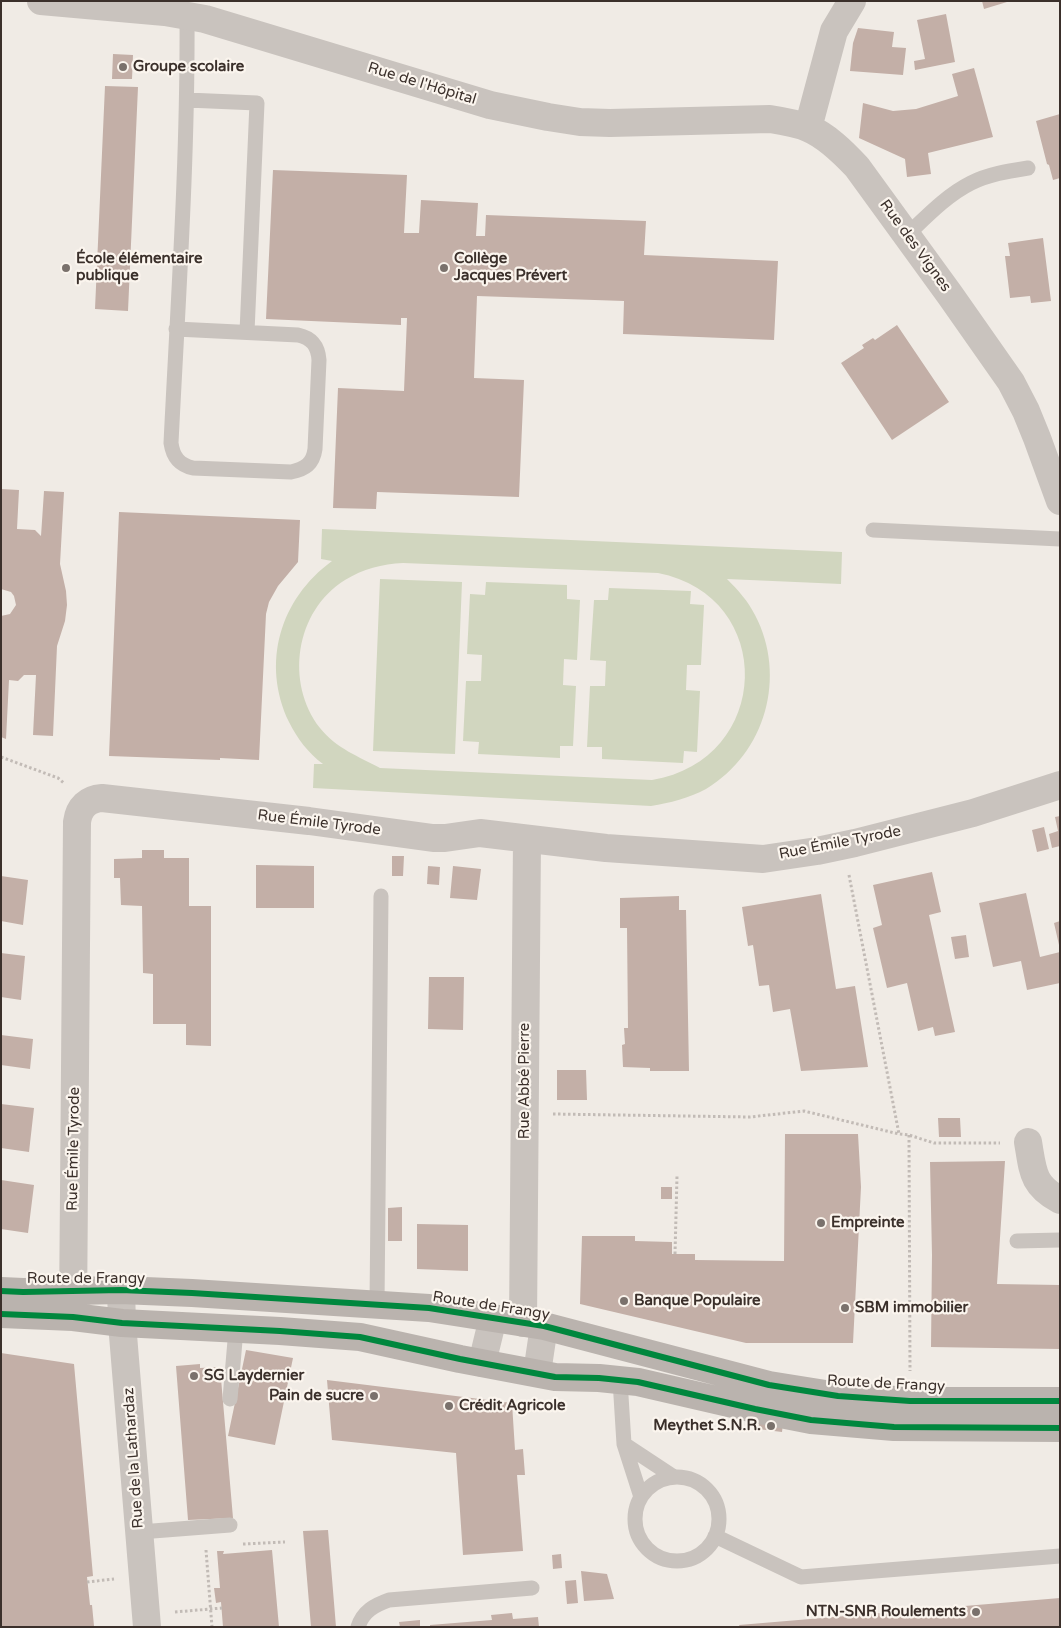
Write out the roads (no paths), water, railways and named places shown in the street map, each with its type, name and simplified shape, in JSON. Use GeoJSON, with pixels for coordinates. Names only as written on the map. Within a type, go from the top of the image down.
{"type":"FeatureCollection","features":[{"type":"Feature","properties":{"kind":"main road","name":"Route de Frangy"},"geometry":{"type":"LineString","coordinates":[[1,1291],[121,1290],[237,1295],[429,1308],[534,1324],[769,1385],[838,1396],[910,1401],[1060,1401]]}},
{"type":"Feature","properties":{"kind":"main road"},"geometry":{"type":"LineString","coordinates":[[1,1314],[73,1317],[122,1323],[360,1337],[555,1377],[638,1382],[811,1420],[894,1427],[1060,1428]]}},
{"type":"Feature","properties":{"kind":"street","name":"Rue de l'Hôpital"},"geometry":{"type":"LineString","coordinates":[[40,1],[165,12],[205,19],[490,105],[548,117],[580,122],[610,123],[770,119],[791,122],[808,128]]}},
{"type":"Feature","properties":{"kind":"street"},"geometry":{"type":"LineString","coordinates":[[808,128],[834,32],[852,1]]}},
{"type":"Feature","properties":{"kind":"street","name":"Rue des Vignes"},"geometry":{"type":"LineString","coordinates":[[808,128],[843,153],[857,167],[1011,382],[1026,411],[1060,502]]}},
{"type":"Feature","properties":{"kind":"street","name":"Rue Émile Tyrode"},"geometry":{"type":"LineString","coordinates":[[73,1317],[77,822],[80,810],[85,803],[93,799],[102,798],[309,821],[432,838],[480,833],[606,848],[763,859],[844,845],[973,813],[1060,785]]}},
{"type":"Feature","properties":{"kind":"street","name":"Rue Abbé Pierre"},"geometry":{"type":"LineString","coordinates":[[527,839],[525,1114],[537,1373]]}},
{"type":"Feature","properties":{"kind":"street"},"geometry":{"type":"LineString","coordinates":[[1028,1142],[1036,1180],[1048,1194],[1060,1200]]}},
{"type":"Feature","properties":{"kind":"street","name":"Rue de la Lathardaz"},"geometry":{"type":"LineString","coordinates":[[121,1290],[146,1621]]}},
{"type":"Feature","properties":{"kind":"street"},"geometry":{"type":"LineString","coordinates":[[482,1363],[493,1318]]}},
{"type":"Feature","properties":{"kind":"lane"},"geometry":{"type":"LineString","coordinates":[[176,330],[298,335],[306,337],[313,342],[318,350],[315,449],[314,457],[309,464],[301,470],[291,472],[194,468],[178,462],[173,453],[171,443],[176,330],[187,100],[187,15]]}},
{"type":"Feature","properties":{"kind":"lane"},"geometry":{"type":"LineString","coordinates":[[187,100],[257,103],[247,332]]}},
{"type":"Feature","properties":{"kind":"lane"},"geometry":{"type":"LineString","coordinates":[[907,235],[947,198],[972,182],[999,173],[1028,168]]}},
{"type":"Feature","properties":{"kind":"lane"},"geometry":{"type":"LineString","coordinates":[[873,530],[1060,539]]}},
{"type":"Feature","properties":{"kind":"lane"},"geometry":{"type":"LineString","coordinates":[[377,1304],[382,896]]}},
{"type":"Feature","properties":{"kind":"lane"},"geometry":{"type":"LineString","coordinates":[[1017,1241],[1060,1240]]}},
{"type":"Feature","properties":{"kind":"lane"},"geometry":{"type":"LineString","coordinates":[[230,1399],[236,1329]]}},
{"type":"Feature","properties":{"kind":"lane"},"geometry":{"type":"LineString","coordinates":[[620,1380],[624,1444],[641,1497]]}},
{"type":"Feature","properties":{"kind":"lane"},"geometry":{"type":"LineString","coordinates":[[624,1444],[674,1477]]}},
{"type":"Feature","properties":{"kind":"lane"},"geometry":{"type":"LineString","coordinates":[[674,1477],[698,1482],[708,1490],[715,1500],[718,1512],[715,1536],[707,1548],[696,1556],[682,1561],[669,1560],[655,1555],[645,1546],[638,1534],[635,1522],[636,1509],[641,1497],[650,1487],[661,1480],[674,1477]]}},
{"type":"Feature","properties":{"kind":"lane"},"geometry":{"type":"LineString","coordinates":[[140,1532],[230,1525]]}},
{"type":"Feature","properties":{"kind":"lane"},"geometry":{"type":"LineString","coordinates":[[715,1536],[801,1577],[1060,1556]]}},
{"type":"Feature","properties":{"kind":"lane"},"geometry":{"type":"LineString","coordinates":[[358,1627],[360,1620],[368,1610],[389,1600],[532,1588]]}},
{"type":"Feature","properties":{"kind":"place","name":"Groupe scolaire"},"geometry":{"type":"Point","coordinates":[123,67]}},
{"type":"Feature","properties":{"kind":"place","name":"École élémentaire publique"},"geometry":{"type":"Point","coordinates":[66,268]}},
{"type":"Feature","properties":{"kind":"place","name":"Collège Jacques Prévert"},"geometry":{"type":"Point","coordinates":[444,268]}},
{"type":"Feature","properties":{"kind":"place","name":"Empreinte"},"geometry":{"type":"Point","coordinates":[821,1223]}},
{"type":"Feature","properties":{"kind":"place","name":"Banque Populaire"},"geometry":{"type":"Point","coordinates":[624,1301]}},
{"type":"Feature","properties":{"kind":"place","name":"SBM immobilier"},"geometry":{"type":"Point","coordinates":[845,1308]}},
{"type":"Feature","properties":{"kind":"place","name":"SG Laydernier"},"geometry":{"type":"Point","coordinates":[194,1376]}},
{"type":"Feature","properties":{"kind":"place","name":"Pain de sucre"},"geometry":{"type":"Point","coordinates":[374,1396]}},
{"type":"Feature","properties":{"kind":"place","name":"Crédit Agricole"},"geometry":{"type":"Point","coordinates":[449,1406]}},
{"type":"Feature","properties":{"kind":"place","name":"Meythet S.N.R."},"geometry":{"type":"Point","coordinates":[771,1426]}},
{"type":"Feature","properties":{"kind":"place","name":"NTN-SNR Roulements"},"geometry":{"type":"Point","coordinates":[976,1612]}}]}
